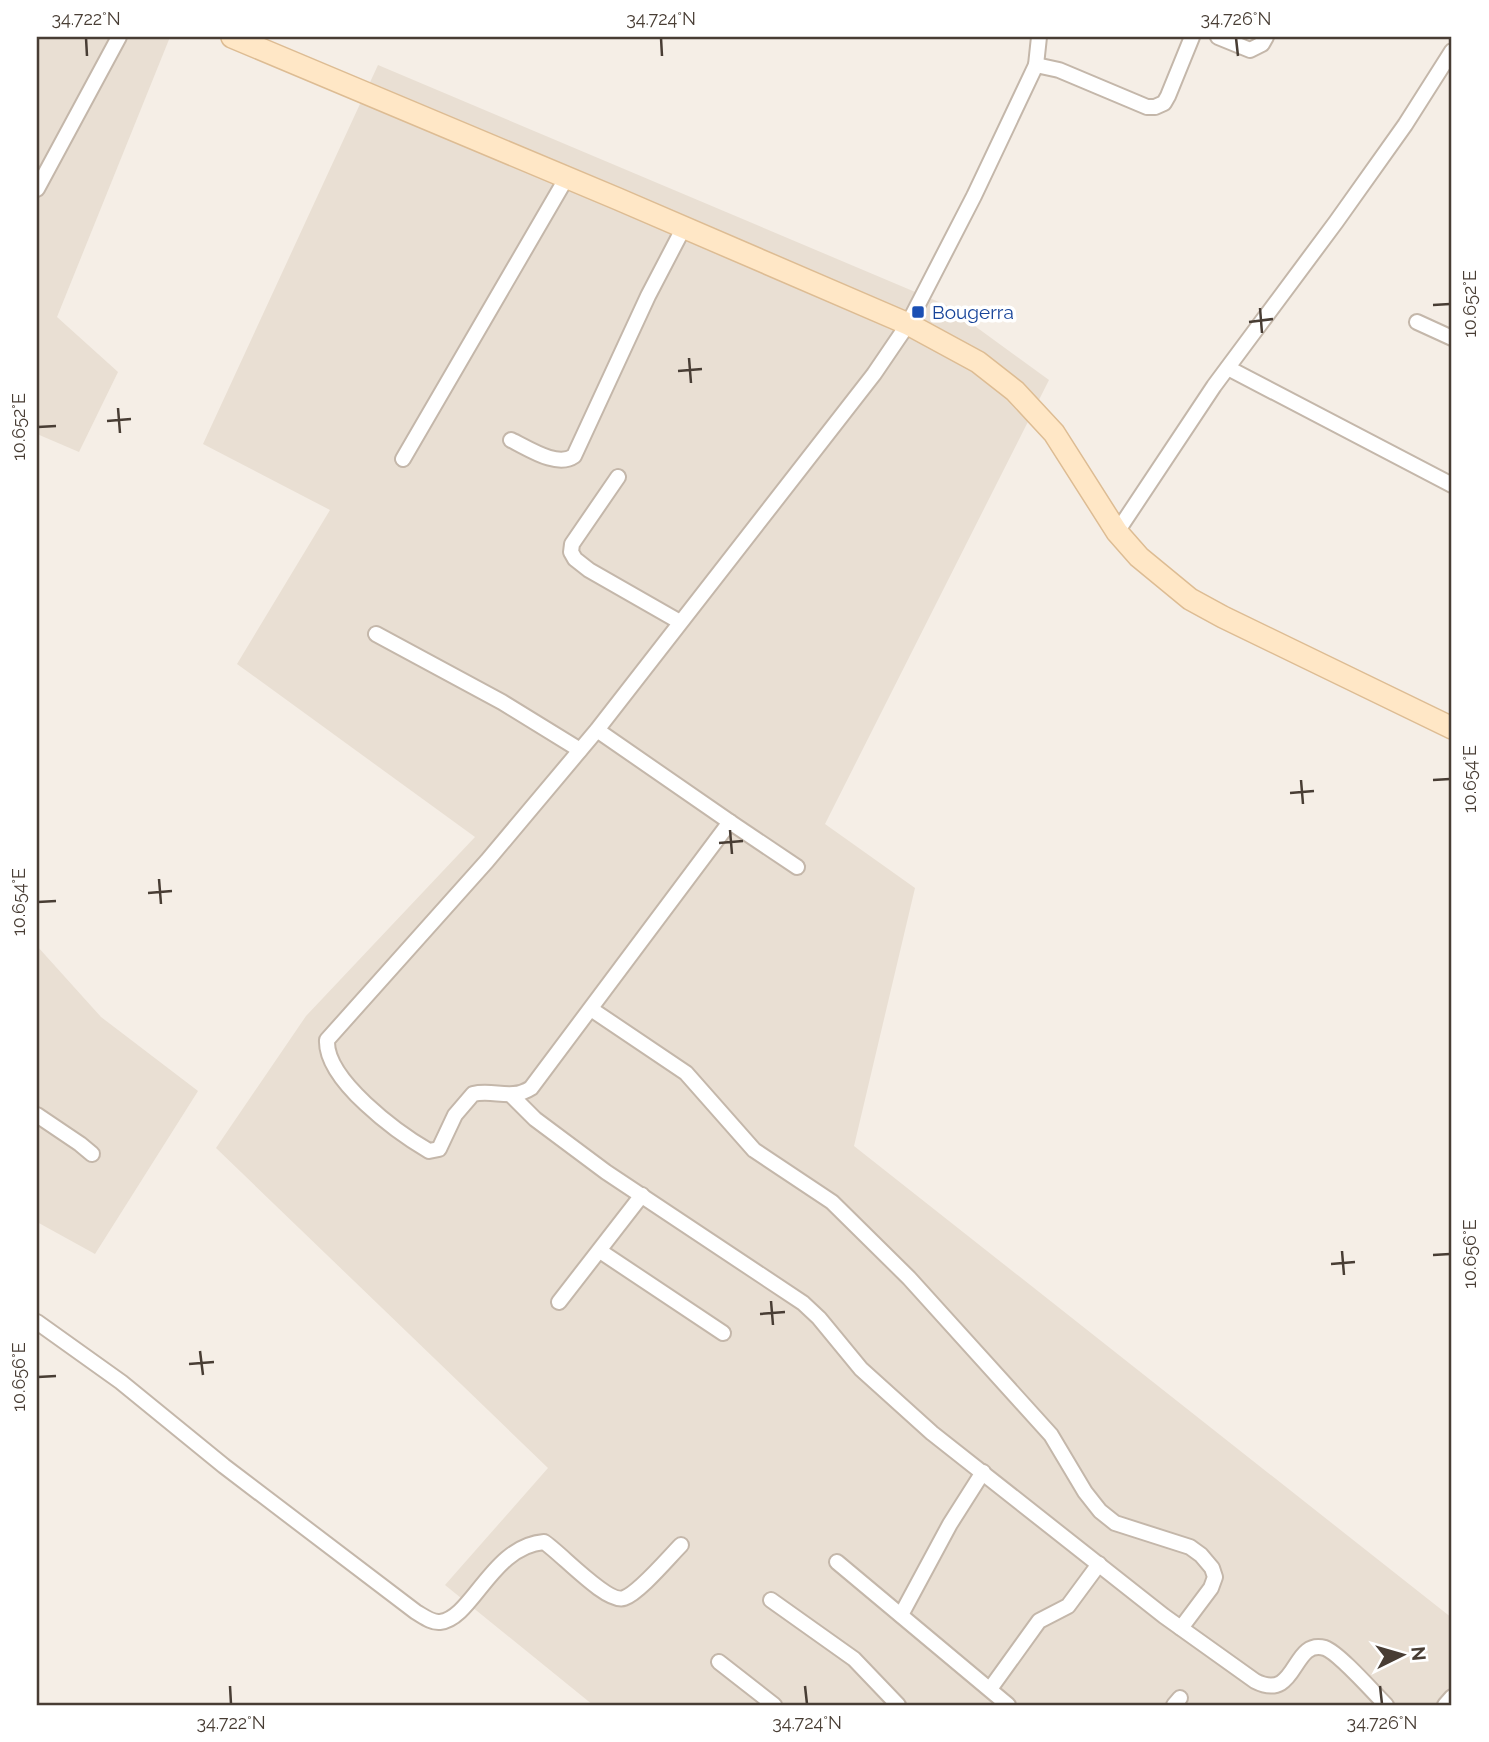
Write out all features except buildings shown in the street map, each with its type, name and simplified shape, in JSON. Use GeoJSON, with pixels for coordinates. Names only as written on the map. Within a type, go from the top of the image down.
{"type":"FeatureCollection","features":[{"type":"Feature","properties":{"kind":"main road"},"geometry":{"type":"LineString","coordinates":[[232,37],[908,324],[978,362],[1016,391],[1054,433],[1117,532],[1146,563],[1191,599],[1452,728]]}},
{"type":"Feature","properties":{"kind":"street"},"geometry":{"type":"LineString","coordinates":[[37,189],[119,37]]}},
{"type":"Feature","properties":{"kind":"street"},"geometry":{"type":"LineString","coordinates":[[730,822],[531,1088],[512,1096],[486,1092],[473,1094],[455,1115],[439,1149],[429,1151],[390,1123],[341,1077],[330,1059],[326,1048],[327,1040],[487,861],[597,730],[874,373],[908,324],[974,196],[1036,65],[1039,37]]}},
{"type":"Feature","properties":{"kind":"street"},"geometry":{"type":"LineString","coordinates":[[1036,65],[1059,70],[1135,103],[1155,107],[1164,103],[1168,96],[1192,37]]}},
{"type":"Feature","properties":{"kind":"street"},"geometry":{"type":"LineString","coordinates":[[1219,37],[1250,50],[1262,44],[1266,37]]}},
{"type":"Feature","properties":{"kind":"street"},"geometry":{"type":"LineString","coordinates":[[1117,532],[1228,368],[1405,125],[1452,51]]}},
{"type":"Feature","properties":{"kind":"street"},"geometry":{"type":"LineString","coordinates":[[403,459],[567,177]]}},
{"type":"Feature","properties":{"kind":"street"},"geometry":{"type":"LineString","coordinates":[[511,440],[553,459],[569,459],[574,456],[648,296],[684,227]]}},
{"type":"Feature","properties":{"kind":"street"},"geometry":{"type":"LineString","coordinates":[[1417,322],[1452,338]]}},
{"type":"Feature","properties":{"kind":"street"},"geometry":{"type":"LineString","coordinates":[[1228,368],[1452,485]]}},
{"type":"Feature","properties":{"kind":"street"},"geometry":{"type":"LineString","coordinates":[[618,477],[572,544],[571,552],[575,559],[589,570],[680,622]]}},
{"type":"Feature","properties":{"kind":"street"},"geometry":{"type":"LineString","coordinates":[[376,634],[502,702],[580,750]]}},
{"type":"Feature","properties":{"kind":"street"},"geometry":{"type":"LineString","coordinates":[[597,730],[797,867]]}},
{"type":"Feature","properties":{"kind":"street"},"geometry":{"type":"LineString","coordinates":[[591,1009],[685,1073],[754,1150],[832,1202],[909,1278],[1051,1436],[1085,1492],[1100,1511],[1115,1523],[1190,1547],[1201,1555],[1212,1568],[1215,1577],[1211,1588],[1181,1629]]}},
{"type":"Feature","properties":{"kind":"street"},"geometry":{"type":"LineString","coordinates":[[512,1096],[564,1142],[803,1303],[880,1388],[932,1433],[1181,1629],[1255,1681],[1275,1688],[1307,1652],[1314,1648],[1325,1648],[1386,1705]]}},
{"type":"Feature","properties":{"kind":"street"},"geometry":{"type":"LineString","coordinates":[[37,1115],[92,1154]]}},
{"type":"Feature","properties":{"kind":"street"},"geometry":{"type":"LineString","coordinates":[[558,1302],[642,1195]]}},
{"type":"Feature","properties":{"kind":"street"},"geometry":{"type":"LineString","coordinates":[[600,1251],[723,1333]]}},
{"type":"Feature","properties":{"kind":"street"},"geometry":{"type":"LineString","coordinates":[[37,1322],[121,1382],[224,1466],[432,1622],[442,1623],[454,1616],[505,1559],[532,1543],[544,1542],[604,1592],[620,1599],[636,1590],[681,1545]]}},
{"type":"Feature","properties":{"kind":"street"},"geometry":{"type":"LineString","coordinates":[[901,1615],[950,1524],[983,1472]]}},
{"type":"Feature","properties":{"kind":"street"},"geometry":{"type":"LineString","coordinates":[[837,1562],[1008,1705]]}},
{"type":"Feature","properties":{"kind":"street"},"geometry":{"type":"LineString","coordinates":[[990,1689],[1039,1621],[1068,1606],[1098,1563]]}},
{"type":"Feature","properties":{"kind":"street"},"geometry":{"type":"LineString","coordinates":[[771,1600],[853,1659],[898,1705]]}},
{"type":"Feature","properties":{"kind":"street"},"geometry":{"type":"LineString","coordinates":[[719,1661],[774,1705]]}},
{"type":"Feature","properties":{"kind":"street"},"geometry":{"type":"LineString","coordinates":[[1444,1705],[1452,1697]]}},
{"type":"Feature","properties":{"kind":"shaded area"},"geometry":{"type":"Polygon","coordinates":[[[37,37],[170,37],[57,317],[118,372],[79,452],[37,434],[37,37]]]}},
{"type":"Feature","properties":{"kind":"shaded area"},"geometry":{"type":"Polygon","coordinates":[[[378,65],[946,305],[1049,380],[825,824],[915,888],[854,1146],[1452,1618],[1452,1705],[593,1705],[445,1585],[548,1468],[216,1148],[306,1016],[475,837],[237,664],[330,510],[203,444],[378,65]]]}},
{"type":"Feature","properties":{"kind":"shaded area"},"geometry":{"type":"Polygon","coordinates":[[[37,946],[101,1017],[198,1091],[95,1254],[37,1222],[37,946]]]}},
{"type":"Feature","properties":{"kind":"place","name":"Bougerra"},"geometry":{"type":"Point","coordinates":[918,312]}}]}
